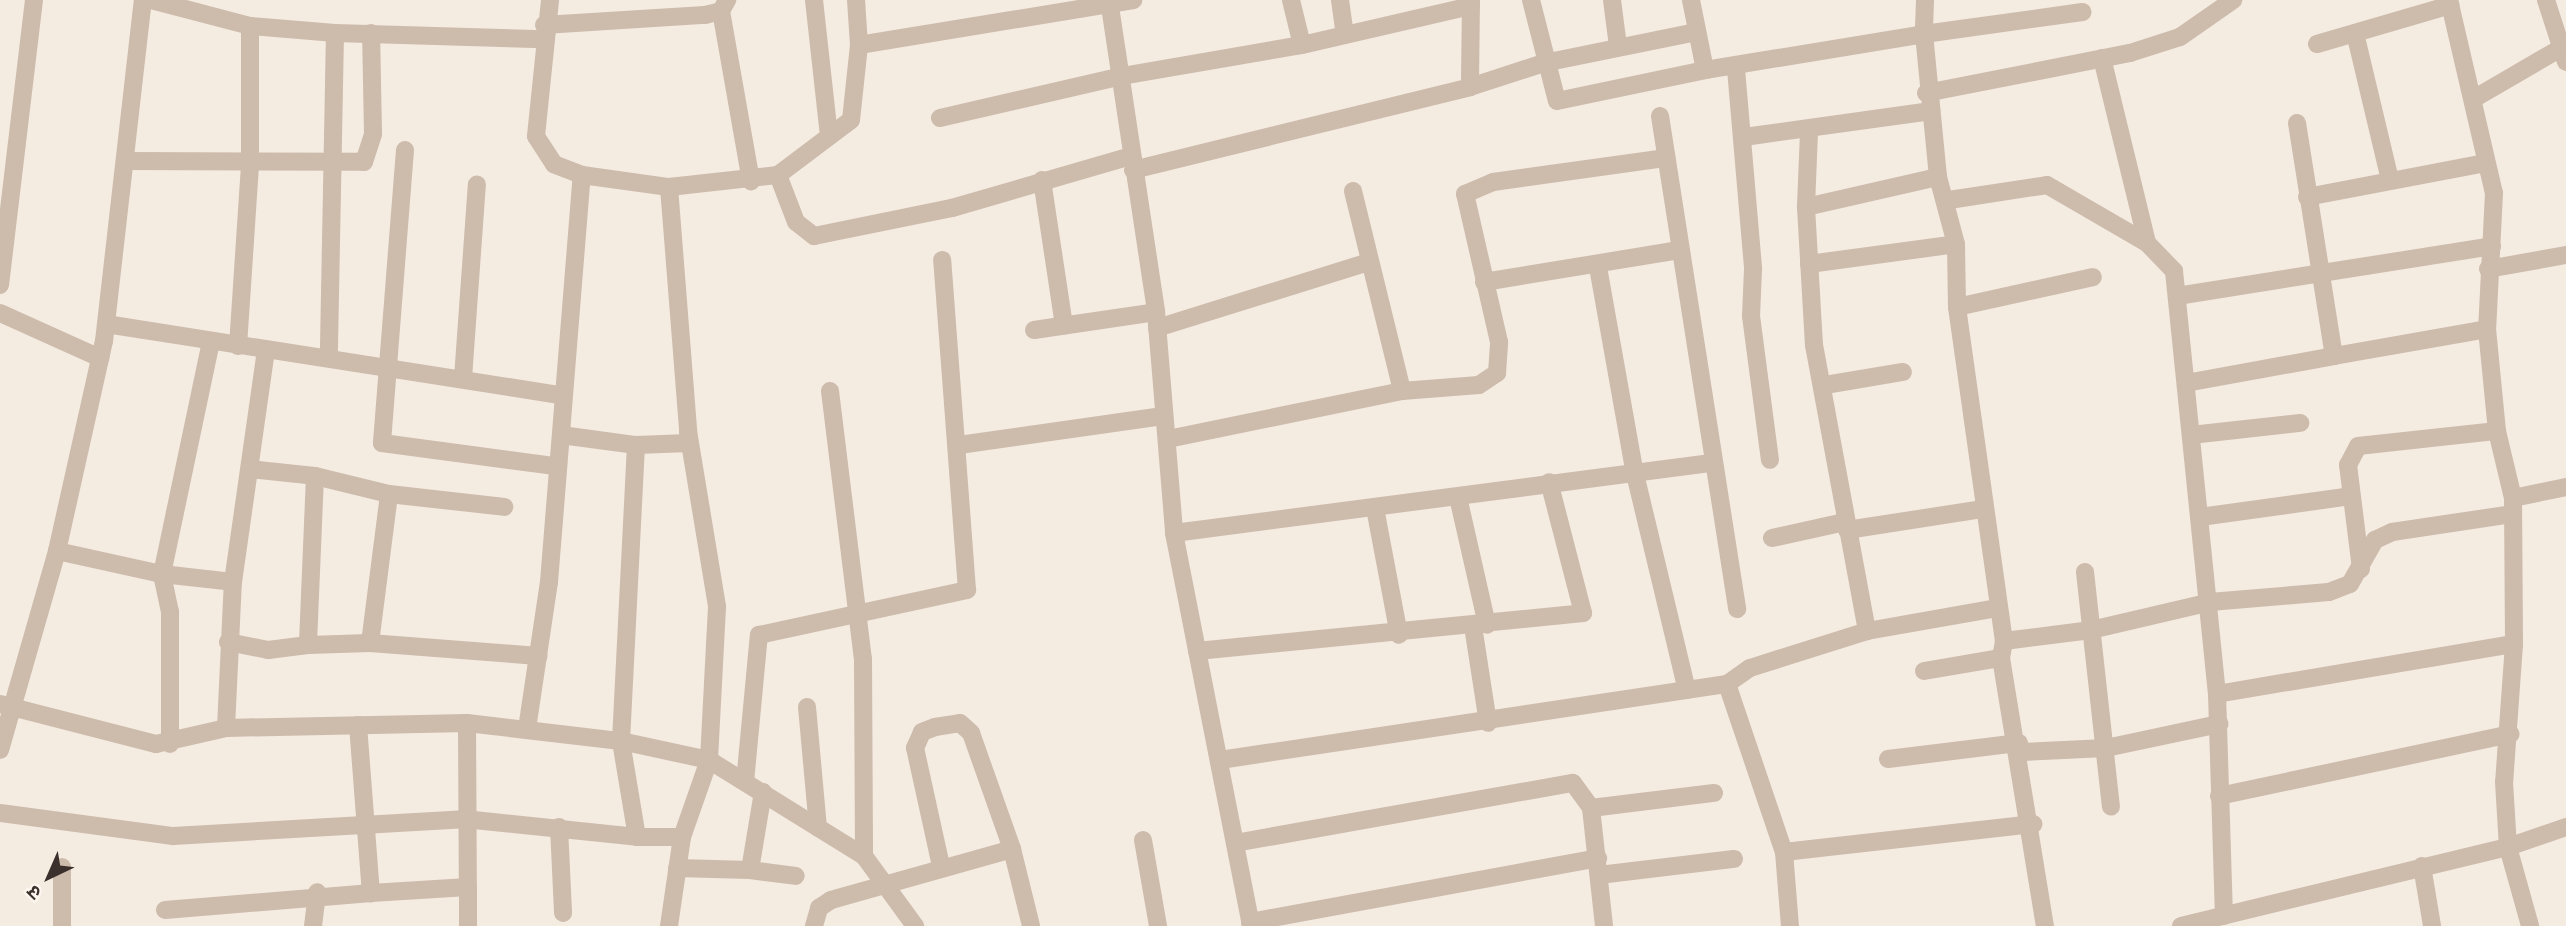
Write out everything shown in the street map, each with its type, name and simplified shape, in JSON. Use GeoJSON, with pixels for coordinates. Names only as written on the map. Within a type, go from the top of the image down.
{"type":"FeatureCollection","features":[{"type":"Feature","properties":{"kind":"street"},"geometry":{"type":"LineString","coordinates":[[0,285],[34,0]]}},
{"type":"Feature","properties":{"kind":"street"},"geometry":{"type":"LineString","coordinates":[[0,750],[5,705],[57,551],[100,358],[143,0]]}},
{"type":"Feature","properties":{"kind":"street"},"geometry":{"type":"LineString","coordinates":[[151,0],[250,26],[335,33],[544,32],[724,5],[751,181]]}},
{"type":"Feature","properties":{"kind":"street"},"geometry":{"type":"LineString","coordinates":[[550,0],[544,32],[536,136],[554,164],[582,175],[669,187],[751,181],[778,175],[851,120],[859,45],[856,0]]}},
{"type":"Feature","properties":{"kind":"street"},"geometry":{"type":"LineString","coordinates":[[814,0],[829,136]]}},
{"type":"Feature","properties":{"kind":"street"},"geometry":{"type":"LineString","coordinates":[[859,45],[1133,0]]}},
{"type":"Feature","properties":{"kind":"street"},"geometry":{"type":"LineString","coordinates":[[1291,0],[1302,45]]}},
{"type":"Feature","properties":{"kind":"street"},"geometry":{"type":"LineString","coordinates":[[1340,0],[1345,35]]}},
{"type":"Feature","properties":{"kind":"street"},"geometry":{"type":"LineString","coordinates":[[1531,0],[1544,63],[1557,101],[1705,70],[1736,69],[1924,34],[2082,12]]}},
{"type":"Feature","properties":{"kind":"street"},"geometry":{"type":"LineString","coordinates":[[1612,0],[1618,46]]}},
{"type":"Feature","properties":{"kind":"street"},"geometry":{"type":"LineString","coordinates":[[1691,0],[1705,70]]}},
{"type":"Feature","properties":{"kind":"street"},"geometry":{"type":"LineString","coordinates":[[1926,0],[1926,93],[1931,111],[1938,177],[1949,200],[1956,244],[1957,307],[1983,509],[2003,650],[2033,824],[2045,926]]}},
{"type":"Feature","properties":{"kind":"street"},"geometry":{"type":"LineString","coordinates":[[1926,93],[2102,58],[2180,37],[2233,0]]}},
{"type":"Feature","properties":{"kind":"street"},"geometry":{"type":"LineString","coordinates":[[2475,98],[2565,52],[2546,0]]}},
{"type":"Feature","properties":{"kind":"street"},"geometry":{"type":"LineString","coordinates":[[1109,2],[1156,320],[1174,533],[1251,924],[1599,866],[1734,859]]}},
{"type":"Feature","properties":{"kind":"street"},"geometry":{"type":"LineString","coordinates":[[2316,44],[2449,2],[2475,98],[2485,163],[2494,193],[2487,329],[2497,431],[2513,506],[2514,644],[2510,734],[2504,782],[2508,847],[2530,926]]}},
{"type":"Feature","properties":{"kind":"street"},"geometry":{"type":"LineString","coordinates":[[940,118],[1122,76],[1302,45],[1471,3],[1470,87]]}},
{"type":"Feature","properties":{"kind":"street"},"geometry":{"type":"LineString","coordinates":[[238,346],[250,164],[250,26]]}},
{"type":"Feature","properties":{"kind":"street"},"geometry":{"type":"LineString","coordinates":[[778,175],[796,222],[814,236],[952,208],[1042,180],[1132,163],[1470,87],[1544,63],[1697,32]]}},
{"type":"Feature","properties":{"kind":"street"},"geometry":{"type":"LineString","coordinates":[[329,356],[335,33]]}},
{"type":"Feature","properties":{"kind":"street"},"geometry":{"type":"LineString","coordinates":[[125,161],[355,165],[371,153],[371,33]]}},
{"type":"Feature","properties":{"kind":"street"},"geometry":{"type":"LineString","coordinates":[[2355,33],[2390,180]]}},
{"type":"Feature","properties":{"kind":"street"},"geometry":{"type":"LineString","coordinates":[[2102,58],[2147,243]]}},
{"type":"Feature","properties":{"kind":"street"},"geometry":{"type":"LineString","coordinates":[[1736,69],[1744,136],[1751,316],[1770,460]]}},
{"type":"Feature","properties":{"kind":"street"},"geometry":{"type":"LineString","coordinates":[[1744,136],[1809,132],[1931,111]]}},
{"type":"Feature","properties":{"kind":"street"},"geometry":{"type":"LineString","coordinates":[[1660,116],[1711,463],[1737,609]]}},
{"type":"Feature","properties":{"kind":"street"},"geometry":{"type":"LineString","coordinates":[[2297,123],[2316,271],[2334,356]]}},
{"type":"Feature","properties":{"kind":"street"},"geometry":{"type":"LineString","coordinates":[[1809,132],[1806,207],[1814,345],[1825,385],[1846,526],[1867,631]]}},
{"type":"Feature","properties":{"kind":"street"},"geometry":{"type":"LineString","coordinates":[[405,150],[382,443],[555,466]]}},
{"type":"Feature","properties":{"kind":"street"},"geometry":{"type":"LineString","coordinates":[[1168,439],[1402,391],[1479,385],[1497,373],[1499,342],[1465,204],[1473,187],[1666,158]]}},
{"type":"Feature","properties":{"kind":"street"},"geometry":{"type":"LineString","coordinates":[[2307,197],[2485,163]]}},
{"type":"Feature","properties":{"kind":"street"},"geometry":{"type":"LineString","coordinates":[[527,729],[539,656],[555,466],[561,435],[561,395],[582,175]]}},
{"type":"Feature","properties":{"kind":"street"},"geometry":{"type":"LineString","coordinates":[[1806,207],[1938,177]]}},
{"type":"Feature","properties":{"kind":"street"},"geometry":{"type":"LineString","coordinates":[[1042,180],[1064,326]]}},
{"type":"Feature","properties":{"kind":"street"},"geometry":{"type":"LineString","coordinates":[[463,378],[477,184]]}},
{"type":"Feature","properties":{"kind":"street"},"geometry":{"type":"LineString","coordinates":[[1949,200],[2047,185],[2147,243],[2174,271],[2210,602],[2219,724],[2224,916]]}},
{"type":"Feature","properties":{"kind":"street"},"geometry":{"type":"LineString","coordinates":[[669,187],[689,443],[717,607],[709,760],[681,837],[669,926]]}},
{"type":"Feature","properties":{"kind":"street"},"geometry":{"type":"LineString","coordinates":[[1353,191],[1402,391]]}},
{"type":"Feature","properties":{"kind":"street"},"geometry":{"type":"LineString","coordinates":[[1810,264],[1956,244]]}},
{"type":"Feature","properties":{"kind":"street"},"geometry":{"type":"LineString","coordinates":[[2177,296],[2316,271],[2491,246]]}},
{"type":"Feature","properties":{"kind":"street"},"geometry":{"type":"LineString","coordinates":[[1484,282],[1598,267],[1679,250]]}},
{"type":"Feature","properties":{"kind":"street"},"geometry":{"type":"LineString","coordinates":[[2488,269],[2566,255]]}},
{"type":"Feature","properties":{"kind":"street"},"geometry":{"type":"LineString","coordinates":[[745,782],[759,635],[967,590],[959,445],[942,260]]}},
{"type":"Feature","properties":{"kind":"street"},"geometry":{"type":"LineString","coordinates":[[1034,330],[1156,320],[1369,262]]}},
{"type":"Feature","properties":{"kind":"street"},"geometry":{"type":"LineString","coordinates":[[1598,267],[1635,474],[1687,690]]}},
{"type":"Feature","properties":{"kind":"street"},"geometry":{"type":"LineString","coordinates":[[1957,307],[2093,277]]}},
{"type":"Feature","properties":{"kind":"street"},"geometry":{"type":"LineString","coordinates":[[0,313],[100,358]]}},
{"type":"Feature","properties":{"kind":"street"},"geometry":{"type":"LineString","coordinates":[[106,324],[265,350],[390,364],[561,395]]}},
{"type":"Feature","properties":{"kind":"street"},"geometry":{"type":"LineString","coordinates":[[2186,383],[2487,329]]}},
{"type":"Feature","properties":{"kind":"street"},"geometry":{"type":"LineString","coordinates":[[170,744],[170,612],[162,574],[211,341]]}},
{"type":"Feature","properties":{"kind":"street"},"geometry":{"type":"LineString","coordinates":[[226,728],[228,642],[233,582],[265,350]]}},
{"type":"Feature","properties":{"kind":"street"},"geometry":{"type":"LineString","coordinates":[[1825,385],[1903,372]]}},
{"type":"Feature","properties":{"kind":"street"},"geometry":{"type":"LineString","coordinates":[[830,391],[855,615],[863,659],[864,856]]}},
{"type":"Feature","properties":{"kind":"street"},"geometry":{"type":"LineString","coordinates":[[959,445],[1163,416]]}},
{"type":"Feature","properties":{"kind":"street"},"geometry":{"type":"LineString","coordinates":[[2191,435],[2300,423]]}},
{"type":"Feature","properties":{"kind":"street"},"geometry":{"type":"LineString","coordinates":[[2361,570],[2347,464],[2358,446],[2497,431]]}},
{"type":"Feature","properties":{"kind":"street"},"geometry":{"type":"LineString","coordinates":[[561,435],[636,445],[689,443]]}},
{"type":"Feature","properties":{"kind":"street"},"geometry":{"type":"LineString","coordinates":[[636,445],[621,741],[637,837]]}},
{"type":"Feature","properties":{"kind":"street"},"geometry":{"type":"LineString","coordinates":[[1174,533],[1711,463]]}},
{"type":"Feature","properties":{"kind":"street"},"geometry":{"type":"LineString","coordinates":[[250,469],[315,476],[389,494],[505,507]]}},
{"type":"Feature","properties":{"kind":"street"},"geometry":{"type":"LineString","coordinates":[[307,645],[315,476]]}},
{"type":"Feature","properties":{"kind":"street"},"geometry":{"type":"LineString","coordinates":[[1197,651],[1399,635],[1583,613],[1549,482]]}},
{"type":"Feature","properties":{"kind":"street"},"geometry":{"type":"LineString","coordinates":[[1924,671],[2210,602],[2329,592],[2350,584],[2361,570],[2375,540],[2392,532],[2513,506],[2566,487]]}},
{"type":"Feature","properties":{"kind":"street"},"geometry":{"type":"LineString","coordinates":[[370,643],[389,494]]}},
{"type":"Feature","properties":{"kind":"street"},"geometry":{"type":"LineString","coordinates":[[2200,517],[2351,496]]}},
{"type":"Feature","properties":{"kind":"street"},"geometry":{"type":"LineString","coordinates":[[1458,497],[1480,625],[1488,723]]}},
{"type":"Feature","properties":{"kind":"street"},"geometry":{"type":"LineString","coordinates":[[1375,508],[1399,635]]}},
{"type":"Feature","properties":{"kind":"street"},"geometry":{"type":"LineString","coordinates":[[1772,538],[1983,509]]}},
{"type":"Feature","properties":{"kind":"street"},"geometry":{"type":"LineString","coordinates":[[57,551],[162,574],[233,582]]}},
{"type":"Feature","properties":{"kind":"street"},"geometry":{"type":"LineString","coordinates":[[2085,572],[2111,807]]}},
{"type":"Feature","properties":{"kind":"street"},"geometry":{"type":"LineString","coordinates":[[1220,760],[1488,723],[1727,684],[1749,668],[1867,631],[1998,608]]}},
{"type":"Feature","properties":{"kind":"street"},"geometry":{"type":"LineString","coordinates":[[228,642],[268,650],[307,645],[370,643],[539,656]]}},
{"type":"Feature","properties":{"kind":"street"},"geometry":{"type":"LineString","coordinates":[[2217,694],[2514,644]]}},
{"type":"Feature","properties":{"kind":"street"},"geometry":{"type":"LineString","coordinates":[[1727,684],[1784,852],[1790,926]]}},
{"type":"Feature","properties":{"kind":"street"},"geometry":{"type":"LineString","coordinates":[[5,705],[170,744],[226,728],[467,723],[621,741],[709,760],[864,856],[885,880],[915,926]]}},
{"type":"Feature","properties":{"kind":"street"},"geometry":{"type":"LineString","coordinates":[[807,706],[818,828]]}},
{"type":"Feature","properties":{"kind":"street"},"geometry":{"type":"LineString","coordinates":[[467,723],[464,819],[468,926]]}},
{"type":"Feature","properties":{"kind":"street"},"geometry":{"type":"LineString","coordinates":[[941,866],[915,748],[922,732],[960,723],[971,733],[1012,849],[1031,926]]}},
{"type":"Feature","properties":{"kind":"street"},"geometry":{"type":"LineString","coordinates":[[1888,759],[2020,747],[2106,748],[2219,724]]}},
{"type":"Feature","properties":{"kind":"street"},"geometry":{"type":"LineString","coordinates":[[358,725],[371,893]]}},
{"type":"Feature","properties":{"kind":"street"},"geometry":{"type":"LineString","coordinates":[[2219,796],[2510,734]]}},
{"type":"Feature","properties":{"kind":"street"},"geometry":{"type":"LineString","coordinates":[[1235,843],[1558,783],[1584,791],[1591,808],[1604,926]]}},
{"type":"Feature","properties":{"kind":"street"},"geometry":{"type":"LineString","coordinates":[[750,870],[763,792]]}},
{"type":"Feature","properties":{"kind":"street"},"geometry":{"type":"LineString","coordinates":[[1591,808],[1714,793]]}},
{"type":"Feature","properties":{"kind":"street"},"geometry":{"type":"LineString","coordinates":[[0,813],[173,836],[464,819],[637,837],[681,837]]}},
{"type":"Feature","properties":{"kind":"street"},"geometry":{"type":"LineString","coordinates":[[1784,852],[2033,824]]}},
{"type":"Feature","properties":{"kind":"street"},"geometry":{"type":"LineString","coordinates":[[559,827],[563,913]]}},
{"type":"Feature","properties":{"kind":"street"},"geometry":{"type":"LineString","coordinates":[[2180,926],[2508,847],[2566,827]]}},
{"type":"Feature","properties":{"kind":"street"},"geometry":{"type":"LineString","coordinates":[[1143,840],[1158,926]]}},
{"type":"Feature","properties":{"kind":"street"},"geometry":{"type":"LineString","coordinates":[[814,926],[819,908],[831,900],[885,880],[1012,849]]}},
{"type":"Feature","properties":{"kind":"street"},"geometry":{"type":"LineString","coordinates":[[2422,866],[2432,926]]}},
{"type":"Feature","properties":{"kind":"street"},"geometry":{"type":"LineString","coordinates":[[62,867],[62,926]]}},
{"type":"Feature","properties":{"kind":"street"},"geometry":{"type":"LineString","coordinates":[[677,868],[750,870],[796,876]]}},
{"type":"Feature","properties":{"kind":"street"},"geometry":{"type":"LineString","coordinates":[[165,910],[317,892],[371,893],[468,887]]}},
{"type":"Feature","properties":{"kind":"street"},"geometry":{"type":"LineString","coordinates":[[313,926],[317,892]]}}]}
